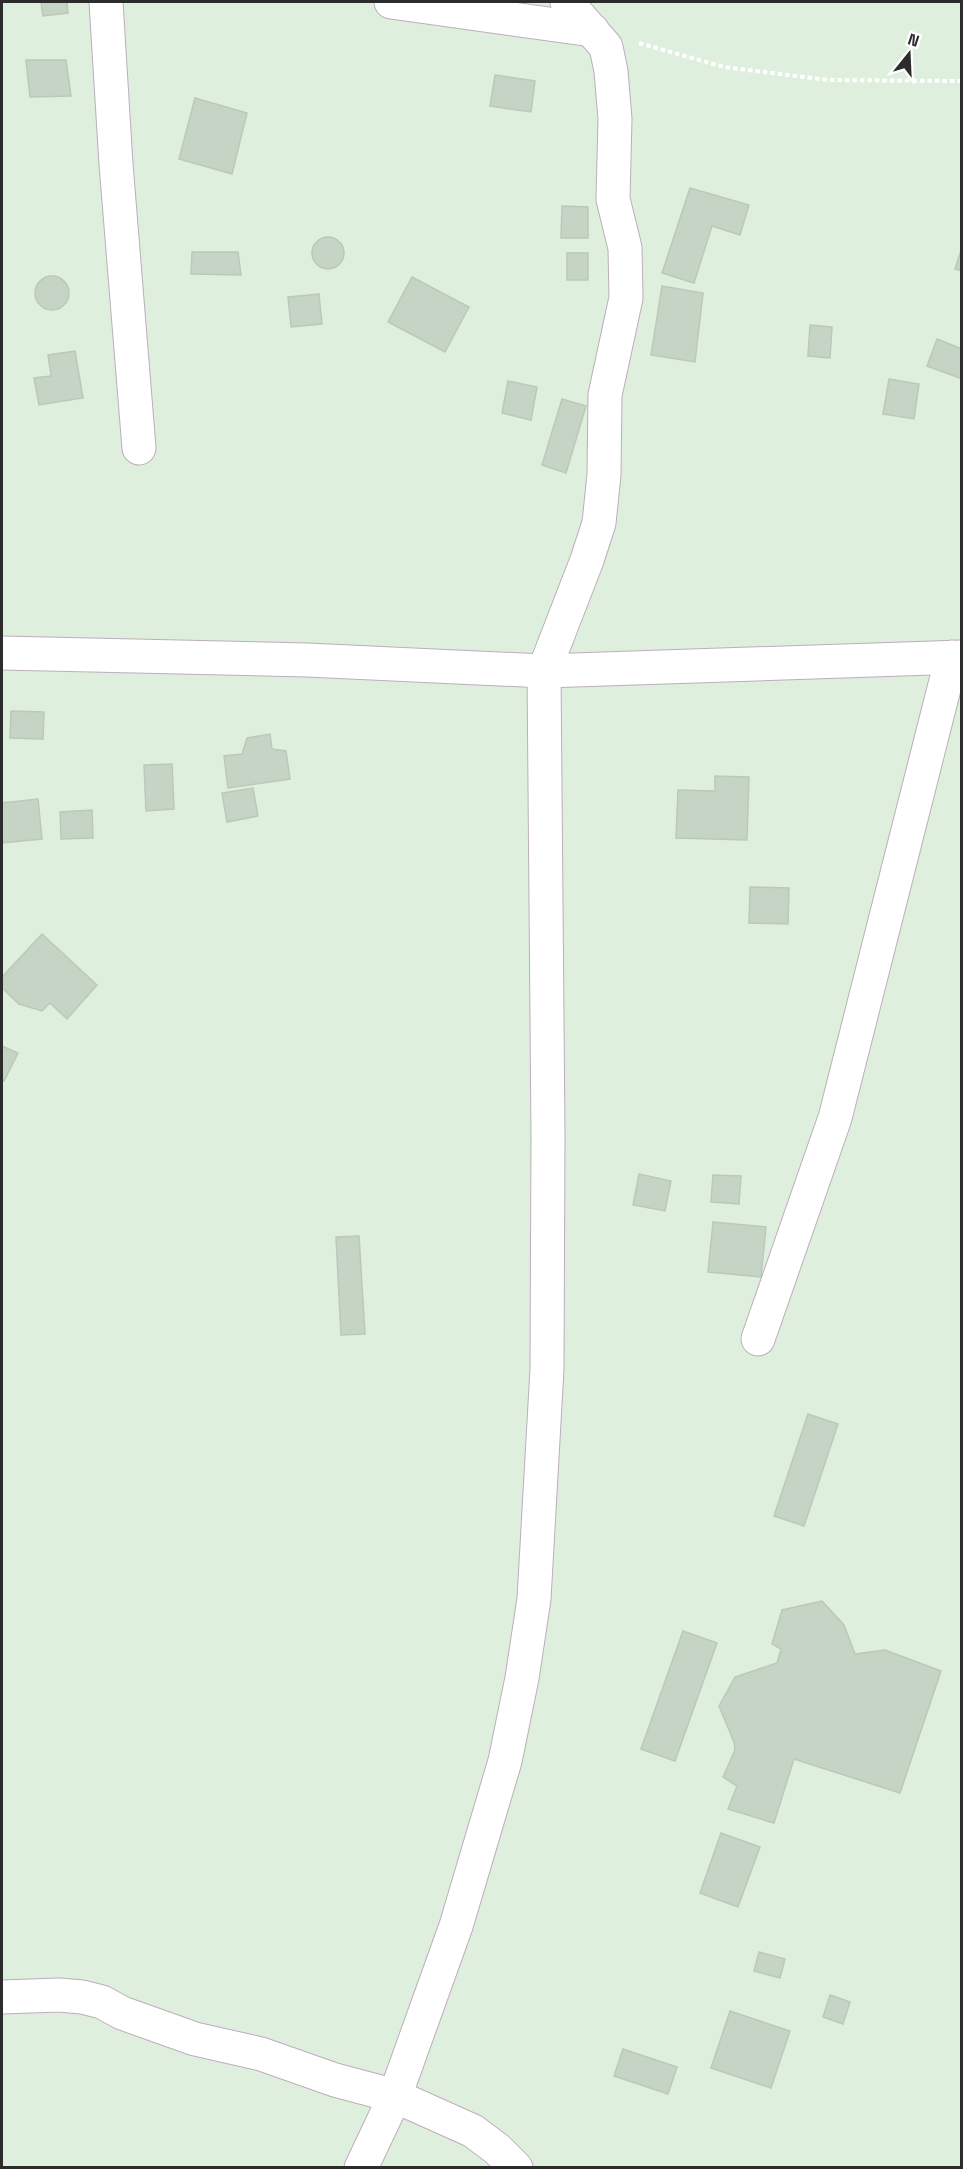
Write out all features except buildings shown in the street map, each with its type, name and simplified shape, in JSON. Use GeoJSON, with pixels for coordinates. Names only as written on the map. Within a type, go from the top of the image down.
{"type":"FeatureCollection","features":[{"type":"Feature","properties":{"kind":"street"},"geometry":{"type":"LineString","coordinates":[[106,2],[116,164],[139,448]]}},
{"type":"Feature","properties":{"kind":"street"},"geometry":{"type":"LineString","coordinates":[[391,2],[592,30]]}},
{"type":"Feature","properties":{"kind":"street"},"geometry":{"type":"LineString","coordinates":[[361,2168],[395,2096],[456,1926],[505,1761],[522,1678],[534,1599],[547,1358],[548,1136],[544,671],[599,523],[604,475],[605,395],[626,298],[625,248],[614,199],[615,119],[611,71],[606,47],[567,2]]}},
{"type":"Feature","properties":{"kind":"street"},"geometry":{"type":"LineString","coordinates":[[2,653],[307,660],[544,671],[957,657],[835,1118],[758,1339]]}},
{"type":"Feature","properties":{"kind":"street"},"geometry":{"type":"LineString","coordinates":[[2,1997],[59,1995],[102,2002],[122,2013],[195,2039],[261,2054],[334,2080],[395,2096],[473,2131],[497,2149],[516,2168]]}},
{"type":"Feature","properties":{"kind":"path"},"geometry":{"type":"LineString","coordinates":[[592,30],[724,67],[828,80],[962,81]]}}]}
